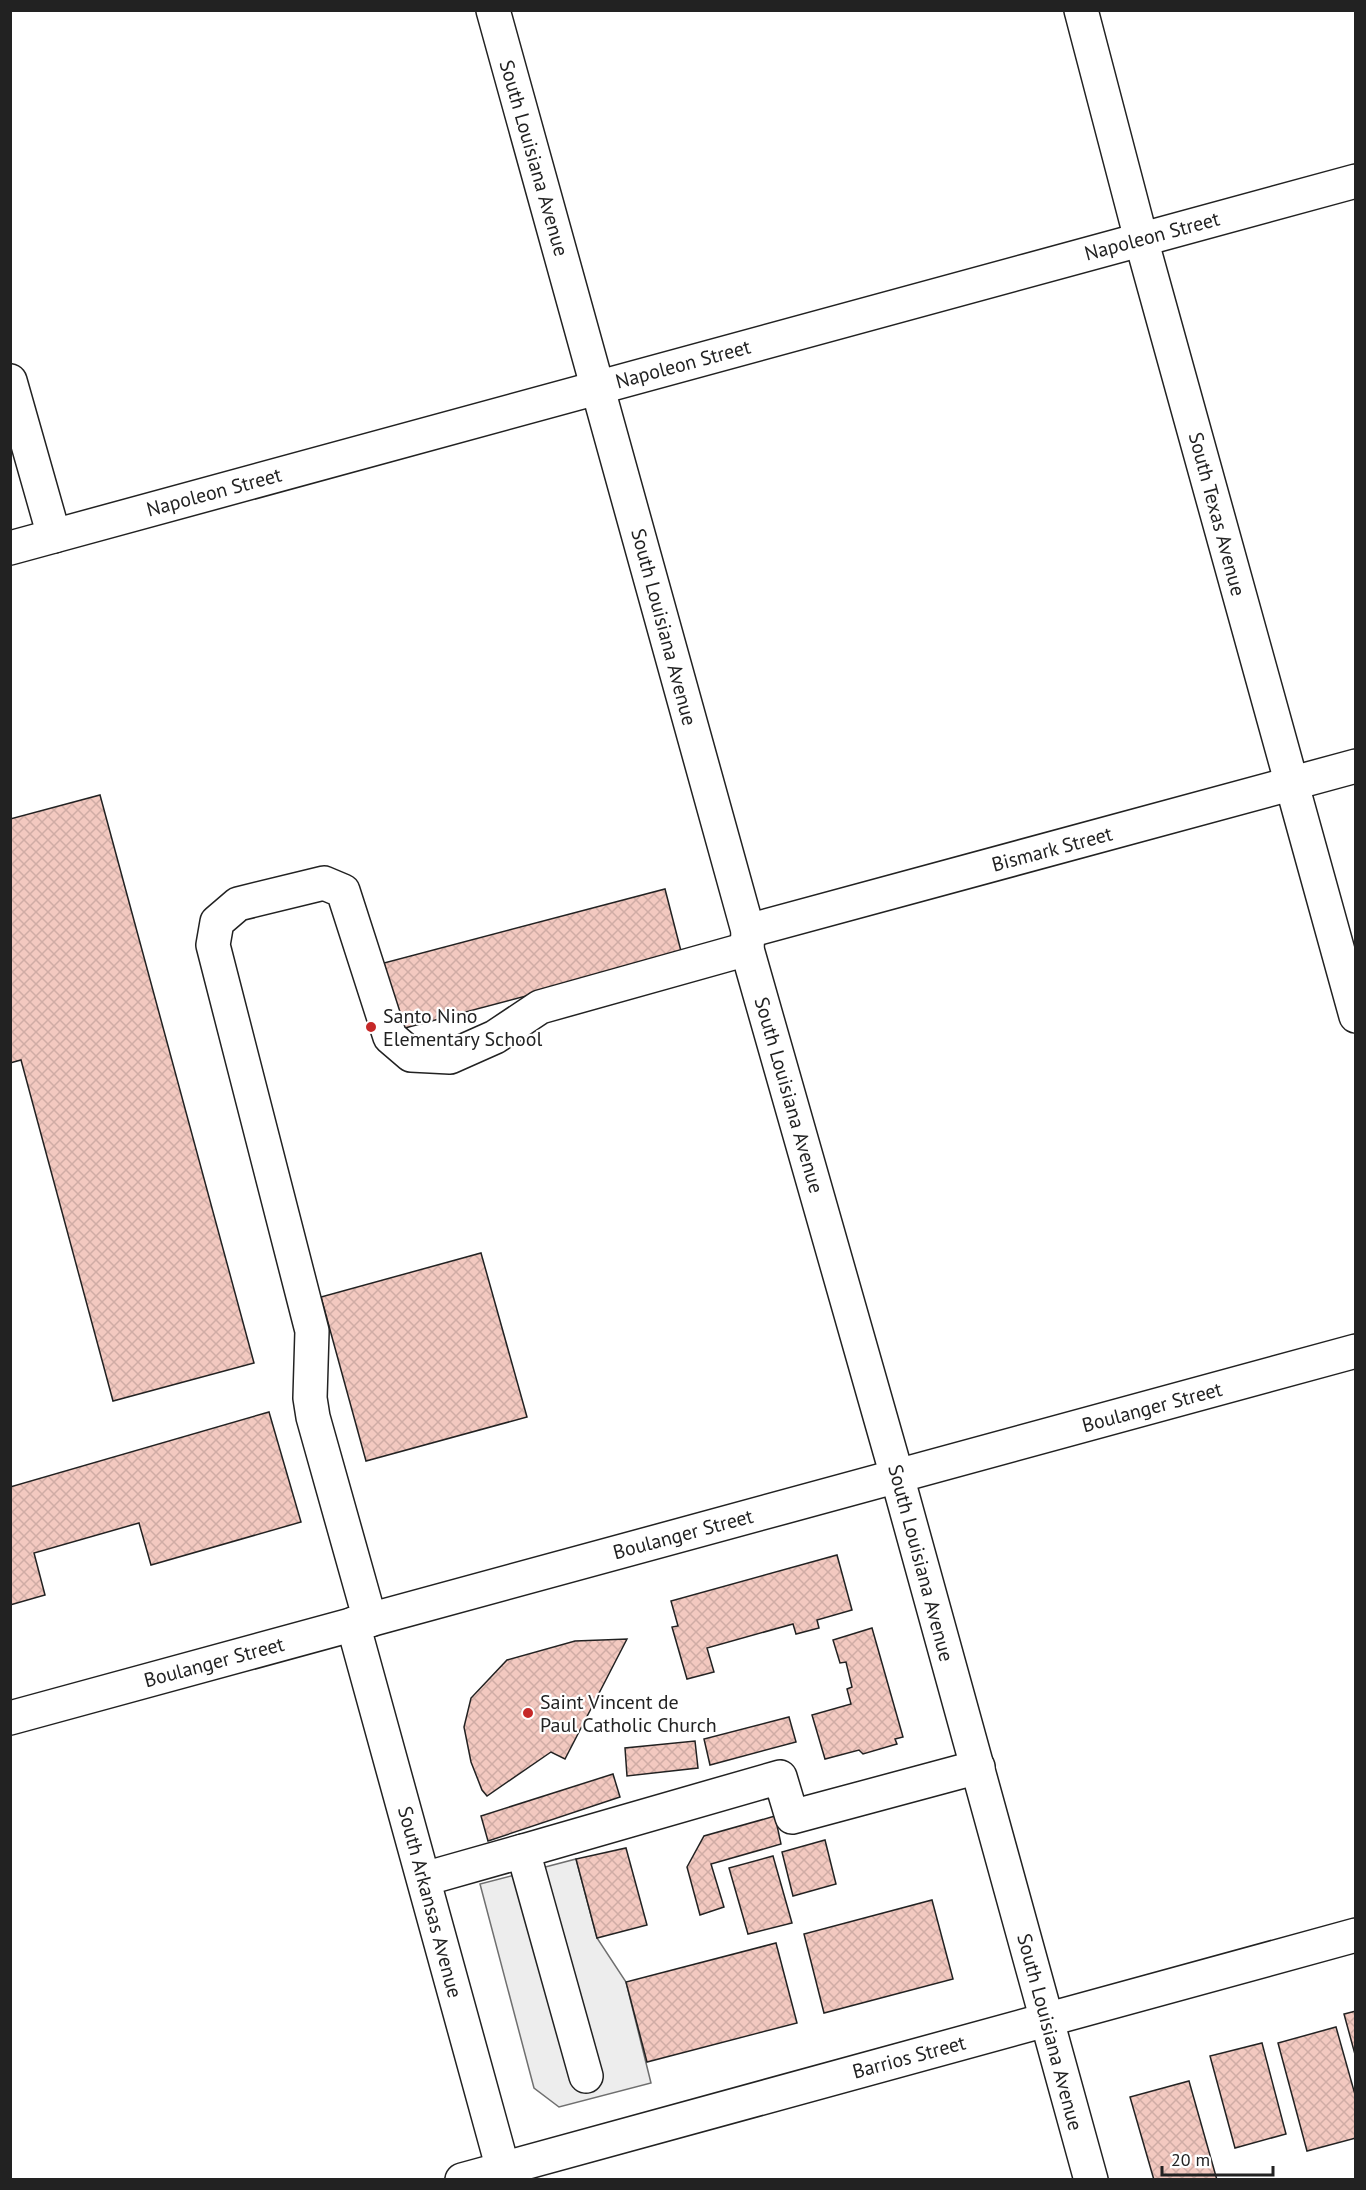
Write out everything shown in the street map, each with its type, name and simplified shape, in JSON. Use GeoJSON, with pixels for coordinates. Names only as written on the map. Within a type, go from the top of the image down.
{"type":"FeatureCollection","features":[{"type":"Feature","properties":{"kind":"street","name":"South Louisiana Avenue"},"geometry":{"type":"LineString","coordinates":[[493,10],[598,387],[747,940],[1091,2180]]}},
{"type":"Feature","properties":{"kind":"street","name":"South Texas Avenue"},"geometry":{"type":"LineString","coordinates":[[1081,10],[1356,1016]]}},
{"type":"Feature","properties":{"kind":"street","name":"Napoleon Street"},"geometry":{"type":"LineString","coordinates":[[10,548],[1356,181]]}},
{"type":"Feature","properties":{"kind":"street"},"geometry":{"type":"LineString","coordinates":[[10,381],[54,536]]}},
{"type":"Feature","properties":{"kind":"street","name":"Bismark Street"},"geometry":{"type":"LineString","coordinates":[[362,1622],[313,1417],[310,1398],[312,1331],[213,945],[217,922],[238,904],[324,883],[342,891],[390,1037],[411,1055],[450,1057],[495,1037],[540,1007],[747,940],[1356,766]]}},
{"type":"Feature","properties":{"kind":"street","name":"Boulanger Street"},"geometry":{"type":"LineString","coordinates":[[10,1718],[1356,1351]]}},
{"type":"Feature","properties":{"kind":"street","name":"South Arkansas Avenue"},"geometry":{"type":"LineString","coordinates":[[362,1622],[424,1879],[505,2174]]}},
{"type":"Feature","properties":{"kind":"street"},"geometry":{"type":"LineString","coordinates":[[424,1879],[780,1777],[792,1817],[978,1767]]}},
{"type":"Feature","properties":{"kind":"street"},"geometry":{"type":"LineString","coordinates":[[523,1851],[586,2076]]}},
{"type":"Feature","properties":{"kind":"street","name":"Barrios Street"},"geometry":{"type":"LineString","coordinates":[[462,2180],[505,2174],[1047,2019],[1356,1935]]}},
{"type":"Feature","properties":{"kind":"shaded area"},"geometry":{"type":"Polygon","coordinates":[[[576,1859],[597,1938],[626,1982],[651,2083],[559,2107],[534,2088],[480,1884],[576,1859]]]}},
{"type":"Feature","properties":{"kind":"building"},"geometry":{"type":"Polygon","coordinates":[[[100,795],[254,1363],[113,1401],[21,1060],[10,1063],[10,819],[100,795]]]}},
{"type":"Feature","properties":{"kind":"building"},"geometry":{"type":"Polygon","coordinates":[[[665,889],[682,955],[401,1029],[384,963],[665,889]]]}},
{"type":"Feature","properties":{"kind":"building"},"geometry":{"type":"Polygon","coordinates":[[[481,1253],[527,1417],[366,1461],[321,1297],[481,1253]]]}},
{"type":"Feature","properties":{"kind":"building"},"geometry":{"type":"Polygon","coordinates":[[[269,1412],[301,1522],[151,1565],[139,1523],[34,1553],[45,1595],[10,1605],[10,1487],[269,1412]]]}},
{"type":"Feature","properties":{"kind":"building"},"geometry":{"type":"Polygon","coordinates":[[[837,1555],[852,1610],[817,1620],[819,1628],[796,1634],[793,1624],[707,1648],[714,1672],[687,1679],[672,1627],[678,1626],[671,1601],[837,1555]]]}},
{"type":"Feature","properties":{"kind":"building"},"geometry":{"type":"Polygon","coordinates":[[[872,1628],[903,1737],[895,1739],[897,1744],[863,1754],[859,1750],[825,1759],[812,1715],[851,1704],[847,1689],[852,1687],[846,1662],[840,1663],[833,1640],[872,1628]]]}},
{"type":"Feature","properties":{"kind":"building","name":"Saint Vincent de Paul Catholic Church"},"geometry":{"type":"Polygon","coordinates":[[[627,1639],[565,1759],[551,1752],[487,1796],[482,1790],[471,1762],[464,1727],[471,1698],[507,1660],[575,1641],[627,1639]]]}},
{"type":"Feature","properties":{"kind":"building"},"geometry":{"type":"Polygon","coordinates":[[[789,1717],[796,1742],[710,1765],[704,1739],[789,1717]]]}},
{"type":"Feature","properties":{"kind":"building"},"geometry":{"type":"Polygon","coordinates":[[[695,1741],[698,1768],[627,1776],[625,1748],[695,1741]]]}},
{"type":"Feature","properties":{"kind":"building"},"geometry":{"type":"Polygon","coordinates":[[[613,1774],[620,1797],[488,1841],[481,1816],[613,1774]]]}},
{"type":"Feature","properties":{"kind":"building"},"geometry":{"type":"Polygon","coordinates":[[[775,1816],[781,1844],[711,1864],[724,1907],[700,1915],[687,1867],[704,1836],[775,1816]]]}},
{"type":"Feature","properties":{"kind":"building"},"geometry":{"type":"Polygon","coordinates":[[[825,1840],[836,1884],[793,1896],[782,1852],[825,1840]]]}},
{"type":"Feature","properties":{"kind":"building"},"geometry":{"type":"Polygon","coordinates":[[[626,1848],[647,1925],[597,1938],[576,1859],[626,1848]]]}},
{"type":"Feature","properties":{"kind":"building"},"geometry":{"type":"Polygon","coordinates":[[[773,1856],[792,1923],[748,1934],[729,1868],[773,1856]]]}},
{"type":"Feature","properties":{"kind":"building"},"geometry":{"type":"Polygon","coordinates":[[[932,1900],[953,1979],[824,2013],[804,1934],[932,1900]]]}},
{"type":"Feature","properties":{"kind":"building"},"geometry":{"type":"Polygon","coordinates":[[[776,1943],[797,2023],[647,2062],[626,1982],[776,1943]]]}},
{"type":"Feature","properties":{"kind":"building"},"geometry":{"type":"Polygon","coordinates":[[[1356,2011],[1356,2058],[1344,2014],[1356,2011]]]}},
{"type":"Feature","properties":{"kind":"building"},"geometry":{"type":"Polygon","coordinates":[[[1336,2027],[1356,2098],[1356,2138],[1307,2151],[1278,2043],[1336,2027]]]}},
{"type":"Feature","properties":{"kind":"building"},"geometry":{"type":"Polygon","coordinates":[[[1262,2043],[1286,2134],[1235,2148],[1210,2056],[1262,2043]]]}},
{"type":"Feature","properties":{"kind":"building"},"geometry":{"type":"Polygon","coordinates":[[[1189,2081],[1217,2180],[1154,2180],[1130,2097],[1189,2081]]]}},
{"type":"Feature","properties":{"kind":"place","name":"Santo Nino Elementary School"},"geometry":{"type":"Point","coordinates":[371,1027]}},
{"type":"Feature","properties":{"kind":"place","name":"Saint Vincent de Paul Catholic Church"},"geometry":{"type":"Point","coordinates":[528,1713]}}]}
